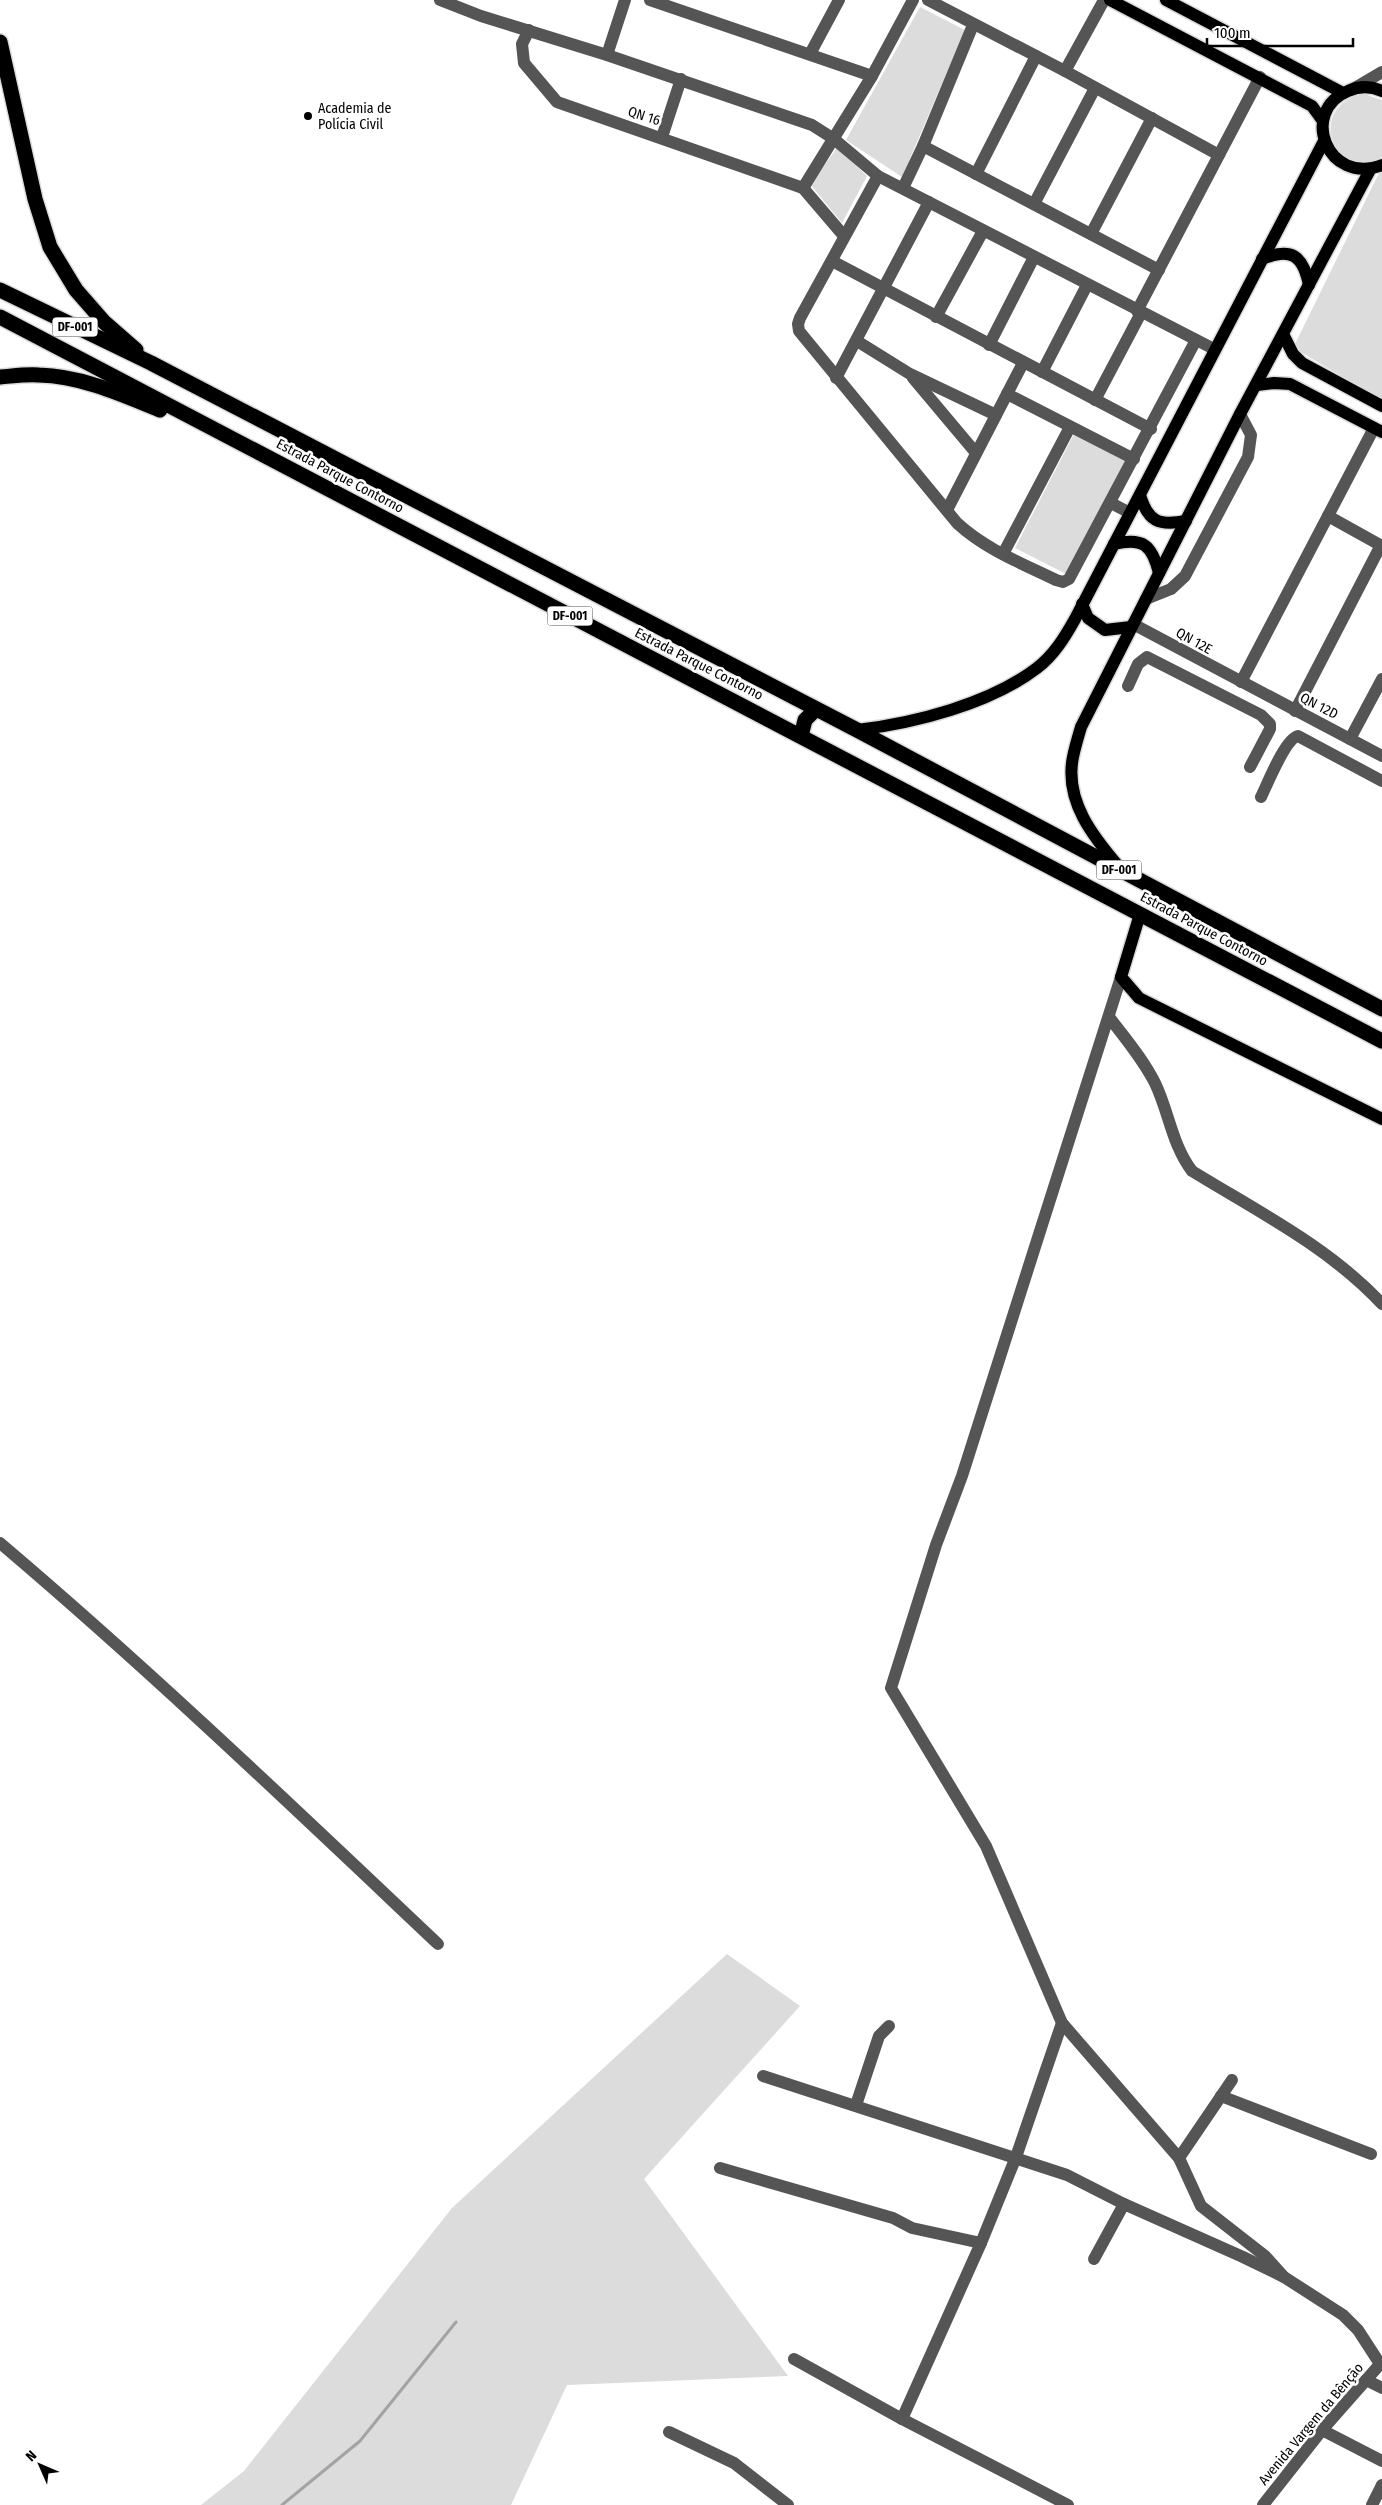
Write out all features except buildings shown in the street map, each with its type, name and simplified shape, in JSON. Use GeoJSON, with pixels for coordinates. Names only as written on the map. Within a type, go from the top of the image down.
{"type":"FeatureCollection","features":[{"type":"Feature","properties":{"kind":"highway"},"geometry":{"type":"LineString","coordinates":[[0,42],[35,198],[50,247],[82,296],[104,322],[150,363]]}},
{"type":"Feature","properties":{"kind":"highway","name":"Estrada Parque Contorno"},"geometry":{"type":"LineString","coordinates":[[0,290],[150,363],[815,710],[857,730],[1382,1009]]}},
{"type":"Feature","properties":{"kind":"highway","name":"Estrada Parque Contorno"},"geometry":{"type":"LineString","coordinates":[[0,317],[1382,1041]]}},
{"type":"Feature","properties":{"kind":"highway"},"geometry":{"type":"LineString","coordinates":[[0,377],[38,374],[70,378],[108,389],[238,441]]}},
{"type":"Feature","properties":{"kind":"highway"},"geometry":{"type":"LineString","coordinates":[[802,736],[805,720],[815,710]]}},
{"type":"Feature","properties":{"kind":"main road"},"geometry":{"type":"LineString","coordinates":[[1110,0],[1312,106],[1323,121]]}},
{"type":"Feature","properties":{"kind":"main road"},"geometry":{"type":"LineString","coordinates":[[1166,0],[1349,90]]}},
{"type":"Feature","properties":{"kind":"main road"},"geometry":{"type":"LineString","coordinates":[[1123,872],[1095,839],[1078,810],[1072,780],[1072,759],[1081,727],[1240,414],[1309,285],[1376,168],[1347,167],[1329,152],[1324,141],[1323,121],[1333,101],[1349,90],[1366,87],[1382,91]]}},
{"type":"Feature","properties":{"kind":"main road"},"geometry":{"type":"LineString","coordinates":[[857,730],[932,716],[980,698],[1038,668],[1054,652],[1067,634],[1140,496],[1214,349],[1324,141]]}},
{"type":"Feature","properties":{"kind":"main road"},"geometry":{"type":"LineString","coordinates":[[1262,259],[1286,252],[1293,255],[1306,270],[1309,285]]}},
{"type":"Feature","properties":{"kind":"main road"},"geometry":{"type":"LineString","coordinates":[[1283,334],[1293,354],[1302,363],[1382,406]]}},
{"type":"Feature","properties":{"kind":"main road"},"geometry":{"type":"LineString","coordinates":[[1256,385],[1290,384],[1378,430]]}},
{"type":"Feature","properties":{"kind":"main road"},"geometry":{"type":"LineString","coordinates":[[1140,496],[1144,509],[1158,522],[1169,524],[1186,521]]}},
{"type":"Feature","properties":{"kind":"main road"},"geometry":{"type":"LineString","coordinates":[[1114,544],[1136,541],[1144,544],[1154,554],[1159,573]]}},
{"type":"Feature","properties":{"kind":"main road"},"geometry":{"type":"LineString","coordinates":[[1082,604],[1088,618],[1105,630],[1132,626]]}},
{"type":"Feature","properties":{"kind":"main road"},"geometry":{"type":"LineString","coordinates":[[1140,914],[1121,977],[1139,998],[1382,1119]]}},
{"type":"Feature","properties":{"kind":"street"},"geometry":{"type":"LineString","coordinates":[[440,0],[481,16],[681,79],[812,125],[834,139],[878,176],[1214,349]]}},
{"type":"Feature","properties":{"kind":"street"},"geometry":{"type":"LineString","coordinates":[[606,55],[625,0]]}},
{"type":"Feature","properties":{"kind":"street"},"geometry":{"type":"LineString","coordinates":[[810,54],[839,0]]}},
{"type":"Feature","properties":{"kind":"street"},"geometry":{"type":"LineString","coordinates":[[844,236],[803,188],[872,76],[913,0]]}},
{"type":"Feature","properties":{"kind":"street"},"geometry":{"type":"LineString","coordinates":[[928,0],[1065,71],[1219,155]]}},
{"type":"Feature","properties":{"kind":"street"},"geometry":{"type":"LineString","coordinates":[[1065,71],[1104,0]]}},
{"type":"Feature","properties":{"kind":"street"},"geometry":{"type":"LineString","coordinates":[[655,1],[872,76]]}},
{"type":"Feature","properties":{"kind":"street"},"geometry":{"type":"LineString","coordinates":[[903,188],[923,146],[973,25]]}},
{"type":"Feature","properties":{"kind":"street","name":"QN 16"},"geometry":{"type":"LineString","coordinates":[[529,30],[522,44],[524,63],[557,102],[662,137],[803,188]]}},
{"type":"Feature","properties":{"kind":"street"},"geometry":{"type":"LineString","coordinates":[[976,174],[1036,56]]}},
{"type":"Feature","properties":{"kind":"street"},"geometry":{"type":"LineString","coordinates":[[1349,90],[1382,72]]}},
{"type":"Feature","properties":{"kind":"street"},"geometry":{"type":"LineString","coordinates":[[1095,400],[1159,270],[1260,78]]}},
{"type":"Feature","properties":{"kind":"street"},"geometry":{"type":"LineString","coordinates":[[662,137],[681,79]]}},
{"type":"Feature","properties":{"kind":"street"},"geometry":{"type":"LineString","coordinates":[[1034,204],[1095,88]]}},
{"type":"Feature","properties":{"kind":"street"},"geometry":{"type":"LineString","coordinates":[[1091,234],[1152,118]]}},
{"type":"Feature","properties":{"kind":"street"},"geometry":{"type":"LineString","coordinates":[[923,146],[1159,270]]}},
{"type":"Feature","properties":{"kind":"street"},"geometry":{"type":"LineString","coordinates":[[878,176],[798,324],[803,339],[957,524],[971,536],[1003,554],[1056,580],[1063,582],[1069,579],[1151,429],[1196,340]]}},
{"type":"Feature","properties":{"kind":"street"},"geometry":{"type":"LineString","coordinates":[[836,378],[929,202]]}},
{"type":"Feature","properties":{"kind":"street"},"geometry":{"type":"LineString","coordinates":[[936,317],[983,231]]}},
{"type":"Feature","properties":{"kind":"street"},"geometry":{"type":"LineString","coordinates":[[989,346],[1034,257]]}},
{"type":"Feature","properties":{"kind":"street"},"geometry":{"type":"LineString","coordinates":[[832,261],[989,346],[1151,429]]}},
{"type":"Feature","properties":{"kind":"street"},"geometry":{"type":"LineString","coordinates":[[1042,372],[1087,285]]}},
{"type":"Feature","properties":{"kind":"street"},"geometry":{"type":"LineString","coordinates":[[857,341],[910,374],[996,415]]}},
{"type":"Feature","properties":{"kind":"street"},"geometry":{"type":"LineString","coordinates":[[947,510],[1023,363]]}},
{"type":"Feature","properties":{"kind":"street"},"geometry":{"type":"LineString","coordinates":[[910,374],[976,453]]}},
{"type":"Feature","properties":{"kind":"street"},"geometry":{"type":"LineString","coordinates":[[1007,394],[1134,459]]}},
{"type":"Feature","properties":{"kind":"street"},"geometry":{"type":"LineString","coordinates":[[1146,599],[1171,589],[1185,576],[1248,457],[1251,436],[1240,414]]}},
{"type":"Feature","properties":{"kind":"street"},"geometry":{"type":"LineString","coordinates":[[1003,554],[1070,427]]}},
{"type":"Feature","properties":{"kind":"street"},"geometry":{"type":"LineString","coordinates":[[1241,682],[1328,516],[1378,430]]}},
{"type":"Feature","properties":{"kind":"street"},"geometry":{"type":"LineString","coordinates":[[1111,503],[1130,513]]}},
{"type":"Feature","properties":{"kind":"street"},"geometry":{"type":"LineString","coordinates":[[1295,710],[1382,546],[1328,516]]}},
{"type":"Feature","properties":{"kind":"street","name":"QN 12E"},"geometry":{"type":"LineString","coordinates":[[1132,626],[1241,682]]}},
{"type":"Feature","properties":{"kind":"street"},"geometry":{"type":"LineString","coordinates":[[1128,686],[1138,664],[1147,657],[1261,715],[1270,724],[1270,729],[1250,767]]}},
{"type":"Feature","properties":{"kind":"street"},"geometry":{"type":"LineString","coordinates":[[1211,690],[1220,672]]}},
{"type":"Feature","properties":{"kind":"street","name":"QN 12D"},"geometry":{"type":"LineString","coordinates":[[1241,682],[1379,755]]}},
{"type":"Feature","properties":{"kind":"street"},"geometry":{"type":"LineString","coordinates":[[1350,739],[1381,683]]}},
{"type":"Feature","properties":{"kind":"street"},"geometry":{"type":"LineString","coordinates":[[1262,796],[1286,748],[1295,737],[1302,737],[1382,781]]}},
{"type":"Feature","properties":{"kind":"street"},"geometry":{"type":"LineString","coordinates":[[1367,773],[1379,755]]}},
{"type":"Feature","properties":{"kind":"street"},"geometry":{"type":"LineString","coordinates":[[1121,977],[891,1688],[986,1846],[1062,2023],[1179,2158],[1201,2206],[1265,2256],[1284,2278]]}},
{"type":"Feature","properties":{"kind":"street"},"geometry":{"type":"LineString","coordinates":[[1109,1017],[1134,1049],[1155,1084],[1182,1158],[1192,1171],[1319,1250],[1359,1279],[1382,1304]]}},
{"type":"Feature","properties":{"kind":"street"},"geometry":{"type":"LineString","coordinates":[[0,1543],[181,1702],[438,1944]]}},
{"type":"Feature","properties":{"kind":"street"},"geometry":{"type":"LineString","coordinates":[[902,2419],[981,2243],[1016,2157],[1062,2023]]}},
{"type":"Feature","properties":{"kind":"street"},"geometry":{"type":"LineString","coordinates":[[856,2105],[879,2036],[889,2026]]}},
{"type":"Feature","properties":{"kind":"street"},"geometry":{"type":"LineString","coordinates":[[763,2076],[1067,2175],[1124,2204],[1284,2278],[1343,2315],[1358,2330],[1381,2363]]}},
{"type":"Feature","properties":{"kind":"street"},"geometry":{"type":"LineString","coordinates":[[1179,2158],[1232,2080]]}},
{"type":"Feature","properties":{"kind":"street"},"geometry":{"type":"LineString","coordinates":[[1221,2096],[1372,2154]]}},
{"type":"Feature","properties":{"kind":"street"},"geometry":{"type":"LineString","coordinates":[[720,2168],[893,2218],[912,2228],[981,2243]]}},
{"type":"Feature","properties":{"kind":"street"},"geometry":{"type":"LineString","coordinates":[[1094,2259],[1124,2204]]}},
{"type":"Feature","properties":{"kind":"street"},"geometry":{"type":"LineString","coordinates":[[794,2359],[902,2419],[1068,2505]]}},
{"type":"Feature","properties":{"kind":"street","name":"Avenida Vargem da Bênção"},"geometry":{"type":"LineString","coordinates":[[1263,2505],[1322,2430],[1381,2363]]}},
{"type":"Feature","properties":{"kind":"street"},"geometry":{"type":"LineString","coordinates":[[1366,2380],[1382,2388]]}},
{"type":"Feature","properties":{"kind":"street"},"geometry":{"type":"LineString","coordinates":[[1322,2430],[1382,2461]]}},
{"type":"Feature","properties":{"kind":"street"},"geometry":{"type":"LineString","coordinates":[[669,2432],[734,2463],[788,2505]]}},
{"type":"Feature","properties":{"kind":"street"},"geometry":{"type":"LineString","coordinates":[[1372,2505],[1382,2485]]}},
{"type":"Feature","properties":{"kind":"shaded area"},"geometry":{"type":"Polygon","coordinates":[[[920,7],[965,30],[902,177],[846,140],[920,7]]]}},
{"type":"Feature","properties":{"kind":"shaded area"},"geometry":{"type":"Polygon","coordinates":[[[1364,94],[1382,100],[1382,157],[1365,162],[1350,159],[1339,151],[1332,139],[1331,125],[1335,112],[1346,101],[1364,94]]]}},
{"type":"Feature","properties":{"kind":"shaded area"},"geometry":{"type":"Polygon","coordinates":[[[837,148],[867,176],[842,223],[810,184],[837,148]]]}},
{"type":"Feature","properties":{"kind":"shaded area"},"geometry":{"type":"Polygon","coordinates":[[[1382,172],[1381,400],[1301,352],[1295,344],[1378,175],[1382,172]]]}},
{"type":"Feature","properties":{"kind":"shaded area"},"geometry":{"type":"Polygon","coordinates":[[[1074,434],[1126,461],[1068,575],[1015,548],[1074,434]]]}},
{"type":"Feature","properties":{"kind":"shaded area"},"geometry":{"type":"Polygon","coordinates":[[[727,1954],[800,2006],[644,2179],[788,2376],[567,2385],[511,2505],[201,2505],[244,2471],[452,2208],[727,1954]]]}},
{"type":"Feature","properties":{"kind":"waterway"},"geometry":{"type":"LineString","coordinates":[[282,2505],[360,2441],[456,2322]]}},
{"type":"Feature","properties":{"kind":"place","name":"Academia de Polícia Civil"},"geometry":{"type":"Point","coordinates":[308,116]}}]}
